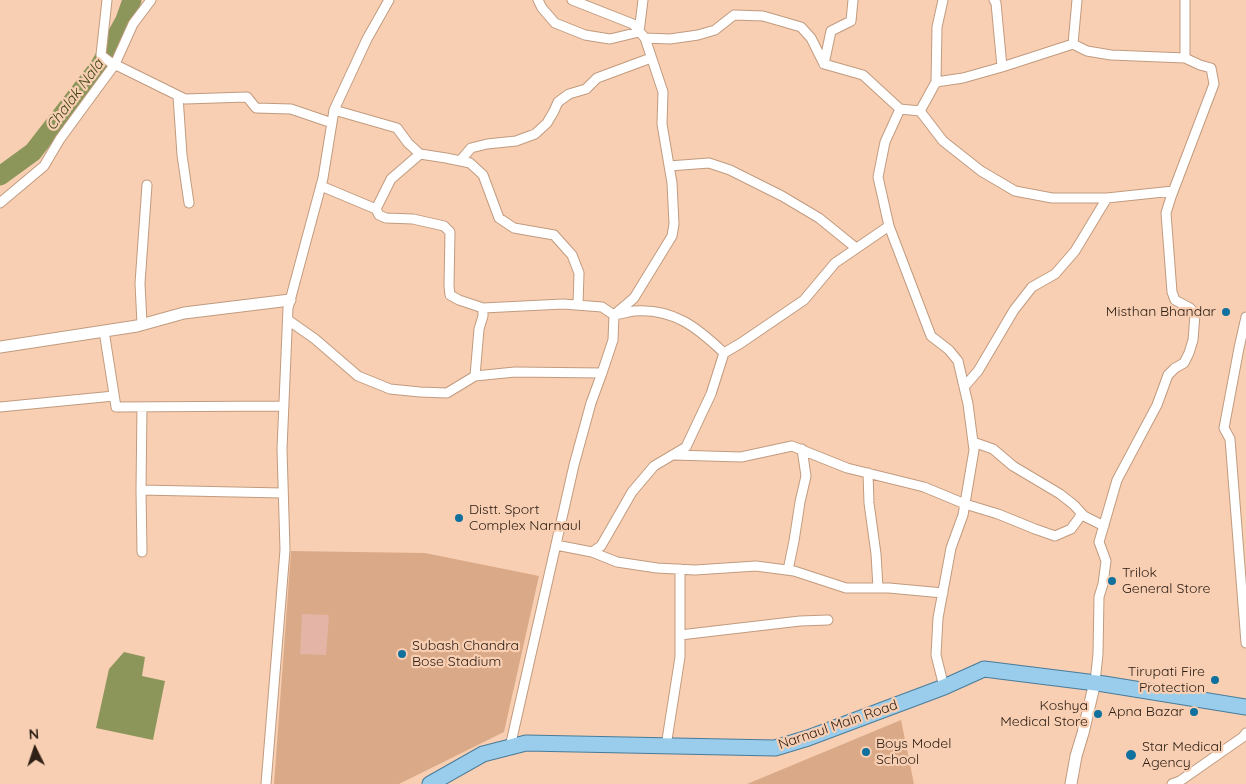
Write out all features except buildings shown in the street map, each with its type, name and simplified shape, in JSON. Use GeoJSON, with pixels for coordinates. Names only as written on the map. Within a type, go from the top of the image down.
{"type":"FeatureCollection","features":[{"type":"Feature","properties":{"kind":"main road","name":"Narnaul Main Road"},"geometry":{"type":"LineString","coordinates":[[430,784],[483,754],[526,743],[774,748],[808,738],[944,687],[984,669],[1094,682],[1246,707]]}},
{"type":"Feature","properties":{"kind":"street"},"geometry":{"type":"LineString","coordinates":[[107,0],[101,55],[112,63],[185,99],[247,97],[256,108],[291,109],[332,122]]}},
{"type":"Feature","properties":{"kind":"street"},"geometry":{"type":"LineString","coordinates":[[0,203],[44,166],[60,139],[112,63],[133,24],[151,0]]}},
{"type":"Feature","properties":{"kind":"street"},"geometry":{"type":"LineString","coordinates":[[266,784],[285,550],[282,449],[288,308],[320,186],[334,110],[367,39],[389,0]]}},
{"type":"Feature","properties":{"kind":"street"},"geometry":{"type":"LineString","coordinates":[[538,0],[542,8],[555,22],[585,35],[610,39],[642,35],[670,39],[698,35],[715,30],[734,15],[762,16],[801,27],[810,38],[824,64],[863,75],[900,109],[920,111],[943,141],[981,171],[1015,190],[1052,198],[1107,198],[1174,191]]}},
{"type":"Feature","properties":{"kind":"street"},"geometry":{"type":"LineString","coordinates":[[510,747],[579,447],[591,403],[613,340],[614,315],[634,298],[672,236],[674,224],[672,183],[662,124],[663,92],[642,35],[633,24],[572,0]]}},
{"type":"Feature","properties":{"kind":"street"},"geometry":{"type":"LineString","coordinates":[[642,35],[644,0]]}},
{"type":"Feature","properties":{"kind":"street"},"geometry":{"type":"LineString","coordinates":[[824,64],[831,30],[850,21],[853,0]]}},
{"type":"Feature","properties":{"kind":"street"},"geometry":{"type":"LineString","coordinates":[[920,111],[936,82],[937,27],[944,0]]}},
{"type":"Feature","properties":{"kind":"street"},"geometry":{"type":"LineString","coordinates":[[994,0],[996,3],[1002,67]]}},
{"type":"Feature","properties":{"kind":"street"},"geometry":{"type":"LineString","coordinates":[[1073,44],[1077,0]]}},
{"type":"Feature","properties":{"kind":"street"},"geometry":{"type":"LineString","coordinates":[[1185,0],[1185,58]]}},
{"type":"Feature","properties":{"kind":"street"},"geometry":{"type":"LineString","coordinates":[[936,82],[963,78],[1073,44],[1087,51],[1111,55],[1185,58],[1211,68],[1214,84],[1166,213],[1172,292],[1175,300],[1190,308],[1195,314],[1194,340],[1184,363],[1168,375],[1157,405],[1117,480],[1099,542],[1106,561],[1100,597],[1098,654],[1094,682],[1071,784]]}},
{"type":"Feature","properties":{"kind":"street"},"geometry":{"type":"LineString","coordinates":[[460,161],[472,148],[487,144],[516,141],[535,134],[546,123],[558,102],[569,94],[586,89],[597,78],[651,58]]}},
{"type":"Feature","properties":{"kind":"street"},"geometry":{"type":"LineString","coordinates":[[178,96],[182,155],[189,204]]}},
{"type":"Feature","properties":{"kind":"street"},"geometry":{"type":"LineString","coordinates":[[900,109],[885,142],[878,177],[889,226],[931,336],[949,350],[958,361],[968,404],[974,450],[963,515],[951,548],[938,618],[936,655],[944,687]]}},
{"type":"Feature","properties":{"kind":"street"},"geometry":{"type":"LineString","coordinates":[[334,110],[397,128],[408,143],[420,154],[470,163],[483,175],[499,218],[514,228],[554,235],[572,255],[579,273],[578,305]]}},
{"type":"Feature","properties":{"kind":"street"},"geometry":{"type":"LineString","coordinates":[[376,209],[391,179],[420,154]]}},
{"type":"Feature","properties":{"kind":"street"},"geometry":{"type":"LineString","coordinates":[[669,166],[709,163],[730,170],[782,196],[819,218],[856,248]]}},
{"type":"Feature","properties":{"kind":"street"},"geometry":{"type":"LineString","coordinates":[[142,324],[140,283],[147,185]]}},
{"type":"Feature","properties":{"kind":"street"},"geometry":{"type":"LineString","coordinates":[[320,186],[376,209],[379,215],[386,218],[414,219],[444,226],[450,232],[450,295],[459,300],[483,308],[563,304],[602,307],[614,315],[634,311],[660,312],[681,319],[706,336],[724,353]]}},
{"type":"Feature","properties":{"kind":"street"},"geometry":{"type":"LineString","coordinates":[[964,386],[978,371],[1014,310],[1032,287],[1055,274],[1075,251],[1107,198]]}},
{"type":"Feature","properties":{"kind":"street"},"geometry":{"type":"LineString","coordinates":[[592,552],[601,546],[632,492],[654,466],[686,447],[711,394],[724,353],[742,344],[804,300],[835,263],[889,226]]}},
{"type":"Feature","properties":{"kind":"street"},"geometry":{"type":"LineString","coordinates":[[0,347],[142,324],[184,312],[290,300]]}},
{"type":"Feature","properties":{"kind":"street"},"geometry":{"type":"LineString","coordinates":[[475,376],[479,329],[483,308]]}},
{"type":"Feature","properties":{"kind":"street"},"geometry":{"type":"LineString","coordinates":[[1246,317],[1224,428],[1230,439],[1246,643]]}},
{"type":"Feature","properties":{"kind":"street"},"geometry":{"type":"LineString","coordinates":[[288,320],[315,339],[358,376],[390,389],[447,393],[475,376],[515,372],[602,373]]}},
{"type":"Feature","properties":{"kind":"street"},"geometry":{"type":"LineString","coordinates":[[104,331],[116,407],[284,406]]}},
{"type":"Feature","properties":{"kind":"street"},"geometry":{"type":"LineString","coordinates":[[0,408],[114,396]]}},
{"type":"Feature","properties":{"kind":"street"},"geometry":{"type":"LineString","coordinates":[[142,407],[142,552]]}},
{"type":"Feature","properties":{"kind":"street"},"geometry":{"type":"LineString","coordinates":[[973,442],[994,449],[1013,466],[1060,494],[1084,516],[1104,526]]}},
{"type":"Feature","properties":{"kind":"street"},"geometry":{"type":"LineString","coordinates":[[674,455],[741,457],[792,446],[847,468],[924,487],[965,504],[998,514],[1035,530],[1055,536],[1071,528],[1082,514]]}},
{"type":"Feature","properties":{"kind":"street"},"geometry":{"type":"LineString","coordinates":[[788,570],[806,476],[802,449]]}},
{"type":"Feature","properties":{"kind":"street"},"geometry":{"type":"LineString","coordinates":[[868,473],[869,503],[876,554],[878,588]]}},
{"type":"Feature","properties":{"kind":"street"},"geometry":{"type":"LineString","coordinates":[[141,490],[282,494]]}},
{"type":"Feature","properties":{"kind":"street"},"geometry":{"type":"LineString","coordinates":[[556,545],[592,552],[616,562],[657,568],[695,570],[756,566],[788,570],[846,588],[889,588],[943,593]]}},
{"type":"Feature","properties":{"kind":"street"},"geometry":{"type":"LineString","coordinates":[[666,746],[680,657],[680,569]]}},
{"type":"Feature","properties":{"kind":"street"},"geometry":{"type":"LineString","coordinates":[[680,635],[800,621],[828,620]]}},
{"type":"Feature","properties":{"kind":"street"},"geometry":{"type":"LineString","coordinates":[[1172,784],[1244,737],[1246,733]]}},
{"type":"Feature","properties":{"kind":"shaded area","name":"Subash Chandra Bose Stadium"},"geometry":{"type":"Polygon","coordinates":[[[291,551],[425,553],[539,576],[504,732],[399,784],[274,784],[291,551]]]}},
{"type":"Feature","properties":{"kind":"shaded area"},"geometry":{"type":"Polygon","coordinates":[[[124,652],[145,657],[142,676],[165,681],[153,740],[96,728],[109,669],[124,652]]]}},
{"type":"Feature","properties":{"kind":"shaded area","name":"Boys Model School"},"geometry":{"type":"Polygon","coordinates":[[[901,720],[914,784],[747,784],[901,720]]]}},
{"type":"Feature","properties":{"kind":"waterway","name":"Chalak Nala"},"geometry":{"type":"LineString","coordinates":[[0,176],[33,152],[99,67],[125,20],[132,0]]}},
{"type":"Feature","properties":{"kind":"place","name":"Misthan Bhandar"},"geometry":{"type":"Point","coordinates":[1226,312]}},
{"type":"Feature","properties":{"kind":"place","name":"Distt. Sport Complex Narnaul"},"geometry":{"type":"Point","coordinates":[459,518]}},
{"type":"Feature","properties":{"kind":"place","name":"Trilok General Store"},"geometry":{"type":"Point","coordinates":[1112,581]}},
{"type":"Feature","properties":{"kind":"place","name":"Subash Chandra Bose Stadium"},"geometry":{"type":"Point","coordinates":[402,654]}},
{"type":"Feature","properties":{"kind":"place","name":"Tirupati Fire Protection"},"geometry":{"type":"Point","coordinates":[1215,680]}},
{"type":"Feature","properties":{"kind":"place","name":"Apna Bazar"},"geometry":{"type":"Point","coordinates":[1194,712]}},
{"type":"Feature","properties":{"kind":"place","name":"Koshya Medical Store"},"geometry":{"type":"Point","coordinates":[1098,714]}},
{"type":"Feature","properties":{"kind":"place","name":"Boys Model School"},"geometry":{"type":"Point","coordinates":[866,752]}},
{"type":"Feature","properties":{"kind":"place","name":"Star Medical Agency"},"geometry":{"type":"Point","coordinates":[1131,755]}}]}
